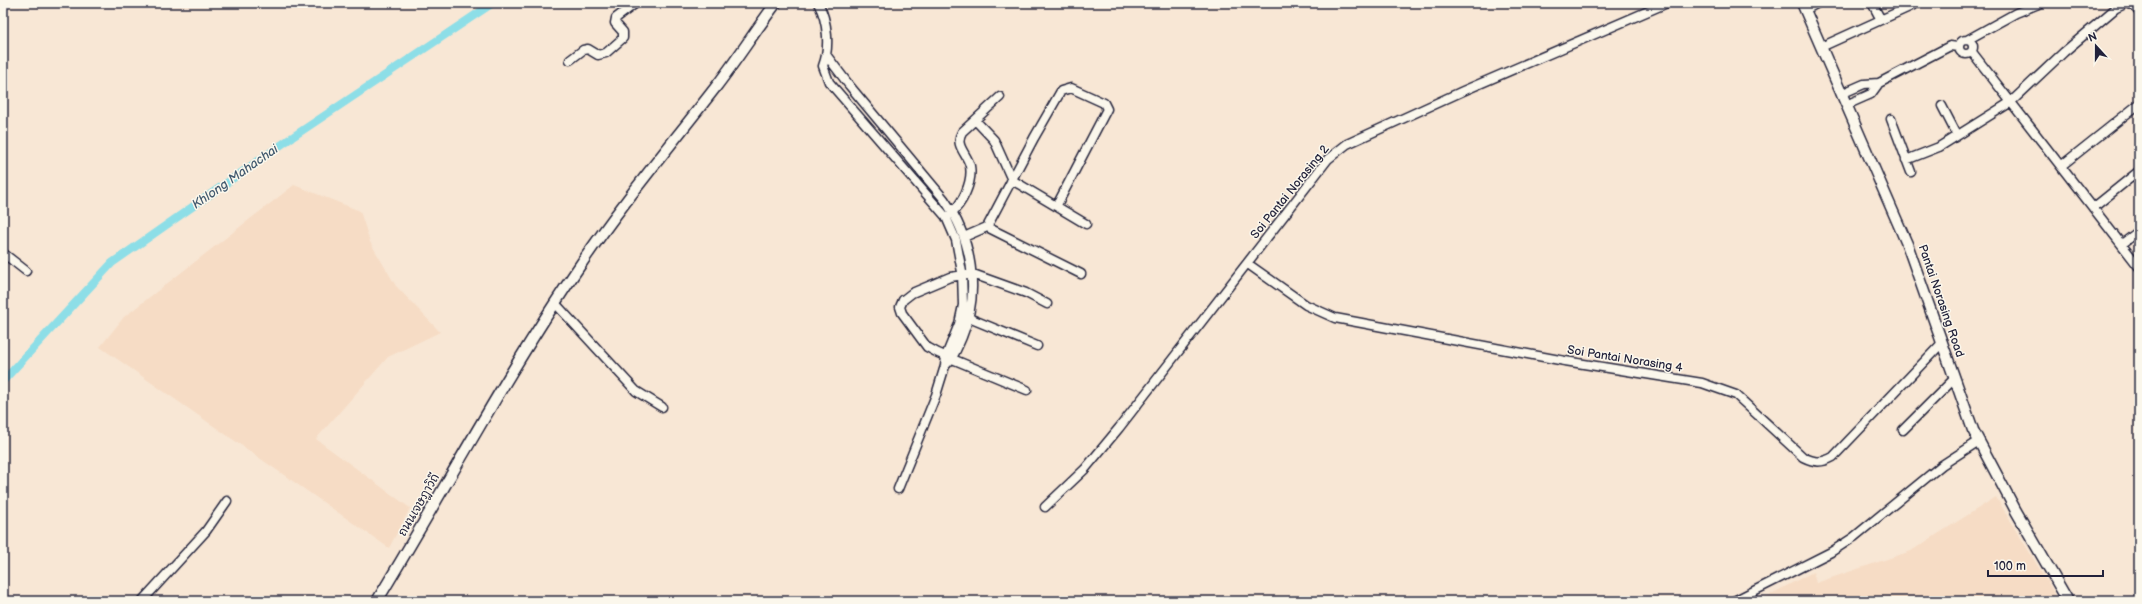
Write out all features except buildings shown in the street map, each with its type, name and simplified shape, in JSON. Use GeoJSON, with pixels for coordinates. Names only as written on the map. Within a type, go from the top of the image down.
{"type":"FeatureCollection","features":[{"type":"Feature","properties":{"kind":"street"},"geometry":{"type":"LineString","coordinates":[[570,60],[583,50],[588,49],[598,55],[606,53],[623,38],[623,32],[615,23],[616,18],[636,3]]}},
{"type":"Feature","properties":{"kind":"street","name":"ถนนเจษฎาวิถี"},"geometry":{"type":"LineString","coordinates":[[377,601],[411,547],[482,421],[555,303],[615,216],[715,88],[776,3]]}},
{"type":"Feature","properties":{"kind":"street"},"geometry":{"type":"LineString","coordinates":[[818,3],[825,21],[827,56],[823,66],[829,82],[950,214],[963,275],[964,287],[960,318],[949,357]]}},
{"type":"Feature","properties":{"kind":"street","name":"Soi Pantai Norasing 2"},"geometry":{"type":"LineString","coordinates":[[1045,507],[1085,469],[1248,264],[1328,159],[1347,144],[1463,91],[1667,3]]}},
{"type":"Feature","properties":{"kind":"street"},"geometry":{"type":"LineString","coordinates":[[1804,6],[1818,3]]}},
{"type":"Feature","properties":{"kind":"street"},"geometry":{"type":"LineString","coordinates":[[1872,3],[1881,20]]}},
{"type":"Feature","properties":{"kind":"street"},"geometry":{"type":"LineString","coordinates":[[1821,47],[1918,3]]}},
{"type":"Feature","properties":{"kind":"street"},"geometry":{"type":"LineString","coordinates":[[1958,47],[1963,40],[1967,40],[2000,21],[2041,3]]}},
{"type":"Feature","properties":{"kind":"street"},"geometry":{"type":"LineString","coordinates":[[1906,160],[1939,147],[2011,102],[2064,52],[2116,8],[2127,3],[2134,6],[2139,12]]}},
{"type":"Feature","properties":{"kind":"street","name":"Pantai Norasing Road"},"geometry":{"type":"LineString","coordinates":[[1804,6],[1909,249],[1954,379],[1979,441],[2068,601]]}},
{"type":"Feature","properties":{"kind":"street"},"geometry":{"type":"LineString","coordinates":[[1967,40],[1973,45],[1972,52],[2139,267]]}},
{"type":"Feature","properties":{"kind":"street"},"geometry":{"type":"LineString","coordinates":[[1841,94],[1864,84],[1879,83],[1950,46],[1958,47]]}},
{"type":"Feature","properties":{"kind":"street"},"geometry":{"type":"LineString","coordinates":[[1958,47],[1959,51],[1965,55],[1972,52]]}},
{"type":"Feature","properties":{"kind":"street"},"geometry":{"type":"LineString","coordinates":[[827,56],[950,214],[964,237],[972,274],[969,318],[945,366],[898,489]]}},
{"type":"Feature","properties":{"kind":"street"},"geometry":{"type":"LineString","coordinates":[[1846,105],[1871,94],[1879,83]]}},
{"type":"Feature","properties":{"kind":"street"},"geometry":{"type":"LineString","coordinates":[[964,237],[987,227],[1034,138],[1062,91],[1071,88],[1104,103],[1108,108],[1057,205]]}},
{"type":"Feature","properties":{"kind":"street"},"geometry":{"type":"LineString","coordinates":[[950,214],[959,205],[970,177],[970,167],[960,148],[959,137],[1000,97]]}},
{"type":"Feature","properties":{"kind":"street"},"geometry":{"type":"LineString","coordinates":[[2061,166],[2139,104]]}},
{"type":"Feature","properties":{"kind":"street"},"geometry":{"type":"LineString","coordinates":[[1942,106],[1957,135]]}},
{"type":"Feature","properties":{"kind":"street"},"geometry":{"type":"LineString","coordinates":[[1891,119],[1911,172]]}},
{"type":"Feature","properties":{"kind":"street"},"geometry":{"type":"LineString","coordinates":[[975,120],[994,140],[1012,180],[1057,205],[1086,224]]}},
{"type":"Feature","properties":{"kind":"street"},"geometry":{"type":"LineString","coordinates":[[2093,208],[2139,171]]}},
{"type":"Feature","properties":{"kind":"street"},"geometry":{"type":"LineString","coordinates":[[987,227],[1082,274]]}},
{"type":"Feature","properties":{"kind":"street"},"geometry":{"type":"LineString","coordinates":[[2122,244],[2139,231]]}},
{"type":"Feature","properties":{"kind":"street"},"geometry":{"type":"LineString","coordinates":[[3,253],[26,271]]}},
{"type":"Feature","properties":{"kind":"street","name":"Soi Pantai Norasing 4"},"geometry":{"type":"LineString","coordinates":[[1248,264],[1302,303],[1335,318],[1565,361],[1702,383],[1722,389],[1736,395],[1803,457],[1813,462],[1823,462],[1833,457],[1942,344]]}},
{"type":"Feature","properties":{"kind":"street"},"geometry":{"type":"LineString","coordinates":[[1027,390],[927,347],[902,313],[900,307],[903,300],[912,293],[950,277],[972,274],[1026,293],[1047,304]]}},
{"type":"Feature","properties":{"kind":"street"},"geometry":{"type":"LineString","coordinates":[[555,303],[636,392],[662,407]]}},
{"type":"Feature","properties":{"kind":"street"},"geometry":{"type":"LineString","coordinates":[[969,318],[1037,346]]}},
{"type":"Feature","properties":{"kind":"street"},"geometry":{"type":"LineString","coordinates":[[1903,430],[1954,379]]}},
{"type":"Feature","properties":{"kind":"street"},"geometry":{"type":"LineString","coordinates":[[1734,601],[1831,552],[1854,537],[1942,465],[1979,441]]}},
{"type":"Feature","properties":{"kind":"street"},"geometry":{"type":"LineString","coordinates":[[142,601],[206,531],[227,501]]}},
{"type":"Feature","properties":{"kind":"shaded area"},"geometry":{"type":"Polygon","coordinates":[[[294,185],[360,211],[370,242],[396,286],[440,332],[388,357],[316,439],[410,508],[389,548],[100,347],[124,317],[294,185]]]}},
{"type":"Feature","properties":{"kind":"shaded area"},"geometry":{"type":"Polygon","coordinates":[[[1996,497],[2059,601],[1758,601],[1813,572],[1816,583],[1911,551],[1996,497]]]}},
{"type":"Feature","properties":{"kind":"waterway","name":"Khlong Mahachai"},"geometry":{"type":"LineString","coordinates":[[3,381],[112,263],[291,138],[493,3]]}}]}
